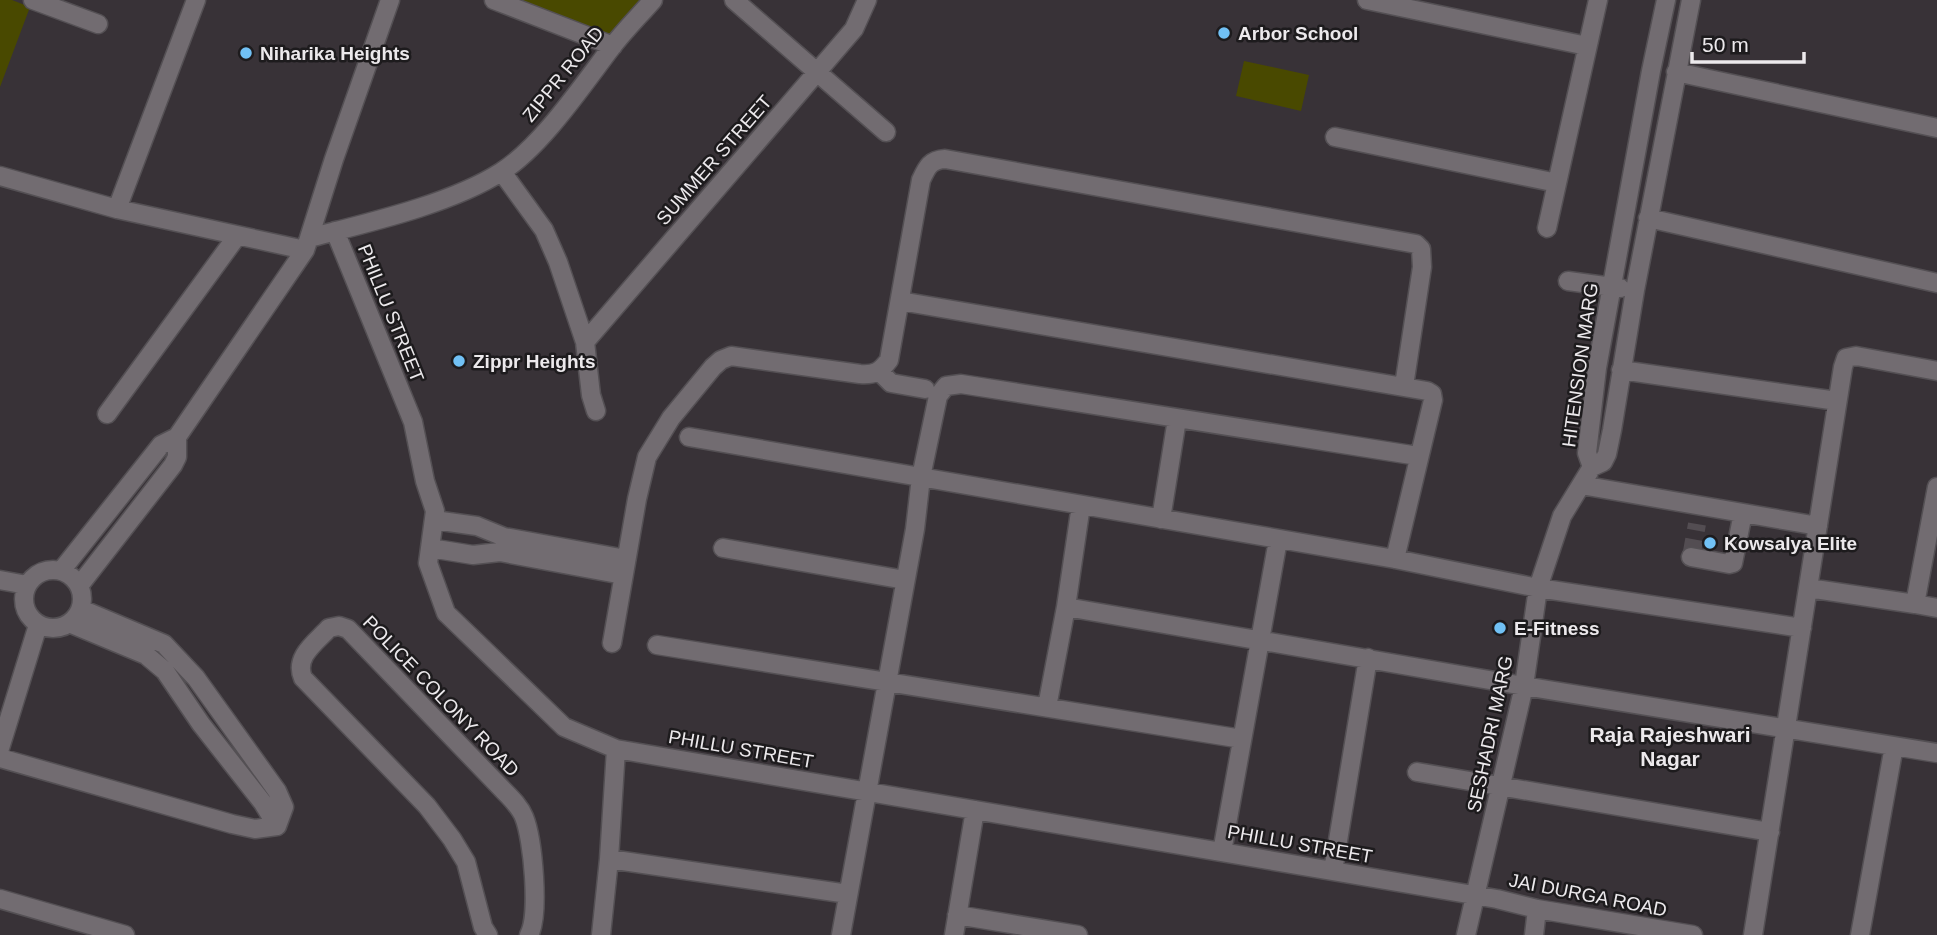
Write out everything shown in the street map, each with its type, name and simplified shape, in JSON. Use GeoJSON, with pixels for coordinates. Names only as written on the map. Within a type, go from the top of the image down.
{"type":"FeatureCollection","features":[{"type":"Feature","properties":{"kind":"street"},"geometry":{"type":"LineString","coordinates":[[33,0],[98,24]]}},
{"type":"Feature","properties":{"kind":"street"},"geometry":{"type":"LineString","coordinates":[[117,209],[197,0]]}},
{"type":"Feature","properties":{"kind":"street"},"geometry":{"type":"LineString","coordinates":[[61,571],[161,444],[177,437],[307,244],[390,0]]}},
{"type":"Feature","properties":{"kind":"street"},"geometry":{"type":"LineString","coordinates":[[494,0],[613,46]]}},
{"type":"Feature","properties":{"kind":"street","name":"ZIPPR ROAD"},"geometry":{"type":"LineString","coordinates":[[307,244],[335,231],[447,198],[502,172],[542,134],[653,0]]}},
{"type":"Feature","properties":{"kind":"street"},"geometry":{"type":"LineString","coordinates":[[734,0],[886,132]]}},
{"type":"Feature","properties":{"kind":"street","name":"SUMMER STREET"},"geometry":{"type":"LineString","coordinates":[[584,342],[854,29],[867,0]]}},
{"type":"Feature","properties":{"kind":"street"},"geometry":{"type":"LineString","coordinates":[[1367,0],[1587,46]]}},
{"type":"Feature","properties":{"kind":"street"},"geometry":{"type":"LineString","coordinates":[[1547,228],[1598,0]]}},
{"type":"Feature","properties":{"kind":"street","name":"HITENSION MARG"},"geometry":{"type":"LineString","coordinates":[[1666,0],[1611,287],[1588,435],[1587,453],[1592,467],[1602,462],[1607,454],[1648,218],[1691,0]]}},
{"type":"Feature","properties":{"kind":"street"},"geometry":{"type":"LineString","coordinates":[[1676,72],[1937,128]]}},
{"type":"Feature","properties":{"kind":"street"},"geometry":{"type":"LineString","coordinates":[[1335,137],[1557,183]]}},
{"type":"Feature","properties":{"kind":"street"},"geometry":{"type":"LineString","coordinates":[[612,643],[647,457],[671,418],[722,360],[731,356],[860,374],[880,372],[889,360],[921,180],[929,164],[935,160],[945,159],[1416,244],[1421,248],[1422,267],[1404,386]]}},
{"type":"Feature","properties":{"kind":"street"},"geometry":{"type":"LineString","coordinates":[[502,172],[544,230],[584,342],[596,411]]}},
{"type":"Feature","properties":{"kind":"street"},"geometry":{"type":"LineString","coordinates":[[0,176],[117,209],[237,236],[307,244]]}},
{"type":"Feature","properties":{"kind":"street"},"geometry":{"type":"LineString","coordinates":[[1648,218],[1937,284]]}},
{"type":"Feature","properties":{"kind":"street","name":"PHILLU STREET"},"geometry":{"type":"LineString","coordinates":[[335,231],[413,422],[425,481],[435,511],[428,563],[446,613],[564,727],[617,749],[1475,895]]}},
{"type":"Feature","properties":{"kind":"street"},"geometry":{"type":"LineString","coordinates":[[107,414],[237,236]]}},
{"type":"Feature","properties":{"kind":"street"},"geometry":{"type":"LineString","coordinates":[[1568,281],[1635,290]]}},
{"type":"Feature","properties":{"kind":"street"},"geometry":{"type":"LineString","coordinates":[[900,300],[1427,391],[1433,396],[1395,559]]}},
{"type":"Feature","properties":{"kind":"street"},"geometry":{"type":"LineString","coordinates":[[1753,935],[1846,358],[1856,356],[1937,371]]}},
{"type":"Feature","properties":{"kind":"street"},"geometry":{"type":"LineString","coordinates":[[1621,369],[1837,401]]}},
{"type":"Feature","properties":{"kind":"street"},"geometry":{"type":"LineString","coordinates":[[880,372],[891,383],[926,389]]}},
{"type":"Feature","properties":{"kind":"street"},"geometry":{"type":"LineString","coordinates":[[841,935],[915,529],[920,477],[938,396],[946,386],[953,384],[1419,456]]}},
{"type":"Feature","properties":{"kind":"street"},"geometry":{"type":"LineString","coordinates":[[1161,519],[1177,419]]}},
{"type":"Feature","properties":{"kind":"street"},"geometry":{"type":"LineString","coordinates":[[75,616],[79,586],[173,465],[177,457],[177,437]]}},
{"type":"Feature","properties":{"kind":"street"},"geometry":{"type":"LineString","coordinates":[[689,437],[1395,559],[1538,588],[1802,628]]}},
{"type":"Feature","properties":{"kind":"street","name":"SESHADRI MARG"},"geometry":{"type":"LineString","coordinates":[[1466,935],[1524,686],[1538,588],[1562,516],[1592,467]]}},
{"type":"Feature","properties":{"kind":"street"},"geometry":{"type":"LineString","coordinates":[[1581,485],[1818,526]]}},
{"type":"Feature","properties":{"kind":"street"},"geometry":{"type":"LineString","coordinates":[[1916,604],[1937,487]]}},
{"type":"Feature","properties":{"kind":"street"},"geometry":{"type":"LineString","coordinates":[[1047,707],[1066,607],[1081,505]]}},
{"type":"Feature","properties":{"kind":"street"},"geometry":{"type":"LineString","coordinates":[[1697,524],[1700,506]]}},
{"type":"Feature","properties":{"kind":"street"},"geometry":{"type":"LineString","coordinates":[[1729,531],[1738,512]]}},
{"type":"Feature","properties":{"kind":"street"},"geometry":{"type":"LineString","coordinates":[[1691,557],[1731,564],[1738,512]]}},
{"type":"Feature","properties":{"kind":"street"},"geometry":{"type":"LineString","coordinates":[[434,520],[477,526],[504,537],[625,567]]}},
{"type":"Feature","properties":{"kind":"street"},"geometry":{"type":"LineString","coordinates":[[1222,852],[1278,540]]}},
{"type":"Feature","properties":{"kind":"street"},"geometry":{"type":"LineString","coordinates":[[430,548],[473,555],[500,552],[625,567]]}},
{"type":"Feature","properties":{"kind":"street"},"geometry":{"type":"LineString","coordinates":[[723,548],[905,580]]}},
{"type":"Feature","properties":{"kind":"street"},"geometry":{"type":"LineString","coordinates":[[79,586],[67,573],[41,572],[27,585],[24,604],[28,614],[38,625],[51,628],[75,616],[164,644],[196,678],[277,791],[284,807],[277,826]]}},
{"type":"Feature","properties":{"kind":"street"},"geometry":{"type":"LineString","coordinates":[[0,580],[27,585]]}},
{"type":"Feature","properties":{"kind":"street"},"geometry":{"type":"LineString","coordinates":[[1808,588],[1937,608]]}},
{"type":"Feature","properties":{"kind":"street"},"geometry":{"type":"LineString","coordinates":[[1066,607],[1524,686],[1937,753]]}},
{"type":"Feature","properties":{"kind":"street"},"geometry":{"type":"LineString","coordinates":[[75,616],[146,656],[165,671],[201,724],[264,803],[277,826]]}},
{"type":"Feature","properties":{"kind":"street"},"geometry":{"type":"LineString","coordinates":[[0,748],[38,625]]}},
{"type":"Feature","properties":{"kind":"street","name":"POLICE COLONY ROAD"},"geometry":{"type":"LineString","coordinates":[[488,935],[483,927],[466,862],[452,839],[427,806],[303,678],[299,668],[301,660],[329,628],[339,626],[348,629],[523,814],[529,832],[535,905],[534,922],[529,935]]}},
{"type":"Feature","properties":{"kind":"street"},"geometry":{"type":"LineString","coordinates":[[657,645],[1242,739]]}},
{"type":"Feature","properties":{"kind":"street"},"geometry":{"type":"LineString","coordinates":[[1333,871],[1368,658]]}},
{"type":"Feature","properties":{"kind":"street"},"geometry":{"type":"LineString","coordinates":[[165,671],[178,659]]}},
{"type":"Feature","properties":{"kind":"street"},"geometry":{"type":"LineString","coordinates":[[1860,935],[1894,746]]}},
{"type":"Feature","properties":{"kind":"street"},"geometry":{"type":"LineString","coordinates":[[601,935],[617,749]]}},
{"type":"Feature","properties":{"kind":"street"},"geometry":{"type":"LineString","coordinates":[[0,758],[232,824],[255,829],[277,826]]}},
{"type":"Feature","properties":{"kind":"street"},"geometry":{"type":"LineString","coordinates":[[1417,772],[1770,832]]}},
{"type":"Feature","properties":{"kind":"street"},"geometry":{"type":"LineString","coordinates":[[954,935],[975,810]]}},
{"type":"Feature","properties":{"kind":"street"},"geometry":{"type":"LineString","coordinates":[[609,859],[848,894]]}},
{"type":"Feature","properties":{"kind":"street","name":"JAI DURGA ROAD"},"geometry":{"type":"LineString","coordinates":[[1475,895],[1644,932],[1693,935]]}},
{"type":"Feature","properties":{"kind":"street"},"geometry":{"type":"LineString","coordinates":[[0,899],[125,935]]}},
{"type":"Feature","properties":{"kind":"street"},"geometry":{"type":"LineString","coordinates":[[1534,935],[1537,909]]}},
{"type":"Feature","properties":{"kind":"street"},"geometry":{"type":"LineString","coordinates":[[957,915],[1078,935]]}},
{"type":"Feature","properties":{"kind":"shaded area"},"geometry":{"type":"Polygon","coordinates":[[[0,0],[12,0],[30,7],[0,87],[0,0]]]}},
{"type":"Feature","properties":{"kind":"shaded area"},"geometry":{"type":"Polygon","coordinates":[[[514,0],[645,0],[612,39],[514,0]]]}},
{"type":"Feature","properties":{"kind":"shaded area"},"geometry":{"type":"Polygon","coordinates":[[[1244,61],[1309,75],[1301,111],[1236,96],[1244,61]]]}},
{"type":"Feature","properties":{"kind":"tunnel"},"geometry":{"type":"LineString","coordinates":[[1691,557],[1697,524]]}},
{"type":"Feature","properties":{"kind":"place","name":"Arbor School"},"geometry":{"type":"Point","coordinates":[1224,33]}},
{"type":"Feature","properties":{"kind":"place","name":"Niharika Heights"},"geometry":{"type":"Point","coordinates":[246,53]}},
{"type":"Feature","properties":{"kind":"place","name":"Zippr Heights"},"geometry":{"type":"Point","coordinates":[459,361]}},
{"type":"Feature","properties":{"kind":"place","name":"Kowsalya Elite"},"geometry":{"type":"Point","coordinates":[1710,543]}},
{"type":"Feature","properties":{"kind":"place","name":"E-Fitness"},"geometry":{"type":"Point","coordinates":[1500,628]}},
{"type":"Feature","properties":{"kind":"district","name":"Raja Rajeshwari Nagar"},"geometry":{"type":"Point","coordinates":[1670,746]}}]}
